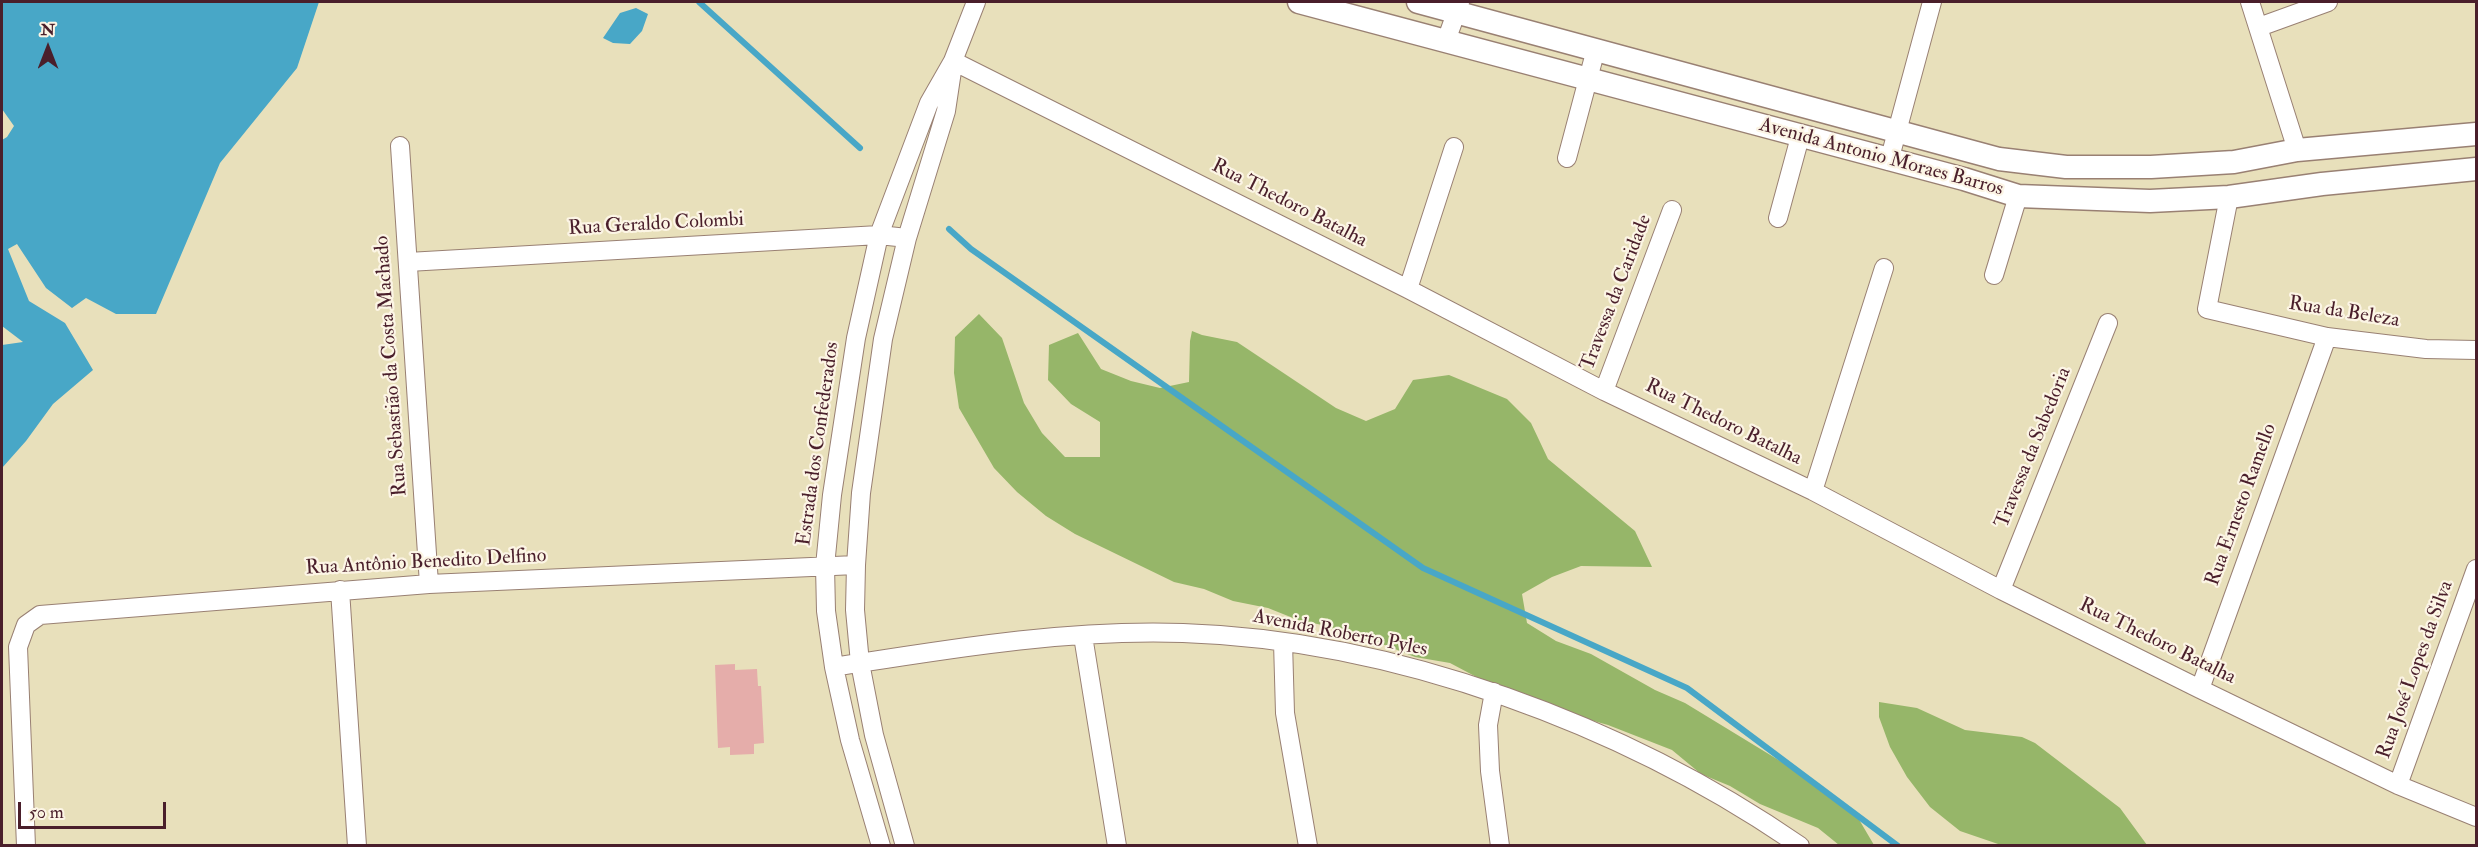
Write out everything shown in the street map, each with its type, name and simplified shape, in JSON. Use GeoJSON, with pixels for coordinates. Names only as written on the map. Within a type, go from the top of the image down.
{"type":"FeatureCollection","features":[{"type":"Feature","properties":{"kind":"street","name":"Estrada dos Confederados"},"geometry":{"type":"LineString","coordinates":[[881,846],[850,740],[834,667],[826,611],[825,566],[832,495],[856,338],[879,235],[929,103],[953,61],[976,2]]}},
{"type":"Feature","properties":{"kind":"street","name":"Avenida Antonio Moraes Barros"},"geometry":{"type":"LineString","coordinates":[[1299,2],[2018,196],[2150,201],[2229,197],[2322,184],[2476,169]]}},
{"type":"Feature","properties":{"kind":"street","name":"Avenida Antonio Moraes Barros"},"geometry":{"type":"LineString","coordinates":[[1418,2],[1458,7],[1596,49],[1999,159],[2066,167],[2151,167],[2234,162],[2297,150],[2476,134]]}},
{"type":"Feature","properties":{"kind":"street"},"geometry":{"type":"LineString","coordinates":[[1889,160],[1932,2]]}},
{"type":"Feature","properties":{"kind":"street"},"geometry":{"type":"LineString","coordinates":[[2250,2],[2297,150]]}},
{"type":"Feature","properties":{"kind":"street"},"geometry":{"type":"LineString","coordinates":[[2259,27],[2328,2]]}},
{"type":"Feature","properties":{"kind":"street"},"geometry":{"type":"LineString","coordinates":[[1446,41],[1458,7]]}},
{"type":"Feature","properties":{"kind":"street"},"geometry":{"type":"LineString","coordinates":[[1567,158],[1596,49]]}},
{"type":"Feature","properties":{"kind":"street","name":"Estrada dos Confederados"},"geometry":{"type":"LineString","coordinates":[[905,846],[874,735],[860,663],[855,610],[856,565],[861,493],[883,339],[907,238],[946,111],[953,61]]}},
{"type":"Feature","properties":{"kind":"street","name":"Rua Thedoro Batalha"},"geometry":{"type":"LineString","coordinates":[[953,61],[1408,289],[1604,391],[1813,491],[2001,590],[2200,689],[2398,785],[2476,817]]}},
{"type":"Feature","properties":{"kind":"street"},"geometry":{"type":"LineString","coordinates":[[1778,218],[1800,136]]}},
{"type":"Feature","properties":{"kind":"street","name":"Rua Sebastião da Costa Machado"},"geometry":{"type":"LineString","coordinates":[[400,146],[429,584]]}},
{"type":"Feature","properties":{"kind":"street"},"geometry":{"type":"LineString","coordinates":[[1408,289],[1454,147]]}},
{"type":"Feature","properties":{"kind":"street"},"geometry":{"type":"LineString","coordinates":[[1994,275],[2018,196]]}},
{"type":"Feature","properties":{"kind":"street","name":"Rua da Beleza"},"geometry":{"type":"LineString","coordinates":[[2229,197],[2207,309],[2327,337],[2426,349],[2476,350]]}},
{"type":"Feature","properties":{"kind":"street","name":"Travessa da Caridade"},"geometry":{"type":"LineString","coordinates":[[1604,391],[1672,210]]}},
{"type":"Feature","properties":{"kind":"street","name":"Rua Geraldo Colombi"},"geometry":{"type":"LineString","coordinates":[[408,262],[879,235],[907,238]]}},
{"type":"Feature","properties":{"kind":"street"},"geometry":{"type":"LineString","coordinates":[[1813,491],[1884,268]]}},
{"type":"Feature","properties":{"kind":"street","name":"Travessa da Sabedoria"},"geometry":{"type":"LineString","coordinates":[[2001,590],[2108,323]]}},
{"type":"Feature","properties":{"kind":"street","name":"Rua Ernesto Ramello"},"geometry":{"type":"LineString","coordinates":[[2200,689],[2327,337]]}},
{"type":"Feature","properties":{"kind":"street","name":"Rua Antônio Benedito Delfino"},"geometry":{"type":"LineString","coordinates":[[26,846],[18,647],[26,625],[40,615],[429,584],[856,565]]}},
{"type":"Feature","properties":{"kind":"street","name":"Rua José Lopes da Silva"},"geometry":{"type":"LineString","coordinates":[[2398,785],[2476,569]]}},
{"type":"Feature","properties":{"kind":"street"},"geometry":{"type":"LineString","coordinates":[[340,590],[357,846]]}},
{"type":"Feature","properties":{"kind":"street","name":"Avenida Roberto Pyles"},"geometry":{"type":"LineString","coordinates":[[834,667],[992,644],[1083,636],[1182,633],[1283,642],[1382,661],[1494,692],[1548,713],[1625,747],[1717,792],[1800,846]]}},
{"type":"Feature","properties":{"kind":"street"},"geometry":{"type":"LineString","coordinates":[[1083,636],[1117,846]]}},
{"type":"Feature","properties":{"kind":"street"},"geometry":{"type":"LineString","coordinates":[[1283,642],[1285,713],[1308,846]]}},
{"type":"Feature","properties":{"kind":"street"},"geometry":{"type":"LineString","coordinates":[[1494,692],[1488,725],[1490,771],[1500,846]]}},
{"type":"Feature","properties":{"kind":"green space"},"geometry":{"type":"Polygon","coordinates":[[[979,314],[1002,338],[1024,403],[1042,433],[1065,457],[1100,457],[1100,422],[1071,404],[1048,380],[1049,345],[1078,333],[1101,369],[1131,381],[1160,388],[1189,382],[1192,331],[1237,342],[1336,408],[1366,421],[1395,409],[1413,380],[1449,375],[1507,399],[1531,423],[1548,459],[1635,531],[1652,567],[1581,566],[1552,577],[1522,594],[1527,623],[1556,641],[1591,654],[1655,690],[1685,703],[1813,781],[1854,811],[1874,845],[1839,845],[1818,828],[1760,804],[1730,786],[1701,774],[1672,750],[1608,725],[1520,700],[1450,663],[1415,657],[1327,626],[1298,620],[1268,608],[1233,601],[1204,589],[1174,582],[1075,534],[1046,516],[1017,492],[994,468],[959,408],[954,373],[955,337],[979,314]]]}},
{"type":"Feature","properties":{"kind":"green space"},"geometry":{"type":"Polygon","coordinates":[[[1879,702],[1917,708],[1965,730],[2022,737],[2035,743],[2120,808],[2147,845],[2001,845],[1960,831],[1930,807],[1907,777],[1890,747],[1879,717],[1879,702]]]}},
{"type":"Feature","properties":{"kind":"water"},"geometry":{"type":"Polygon","coordinates":[[[2,2],[319,2],[297,68],[220,163],[156,314],[116,314],[86,298],[72,308],[46,288],[17,244],[8,249],[29,301],[65,323],[93,370],[53,404],[26,441],[2,468],[2,345],[23,342],[2,326],[2,140],[7,137],[14,126],[2,109],[2,2]]]}},
{"type":"Feature","properties":{"kind":"water"},"geometry":{"type":"Polygon","coordinates":[[[636,8],[648,14],[642,31],[630,44],[613,43],[603,38],[620,13],[636,8]]]}},
{"type":"Feature","properties":{"kind":"building"},"geometry":{"type":"Polygon","coordinates":[[[735,664],[735,670],[757,669],[758,686],[761,686],[764,743],[754,744],[754,754],[730,755],[730,747],[718,748],[715,665],[735,664]]]}},
{"type":"Feature","properties":{"kind":"waterway"},"geometry":{"type":"LineString","coordinates":[[699,2],[860,148]]}},
{"type":"Feature","properties":{"kind":"waterway"},"geometry":{"type":"LineString","coordinates":[[949,229],[971,249],[1423,568],[1687,688],[1898,846]]}}]}
